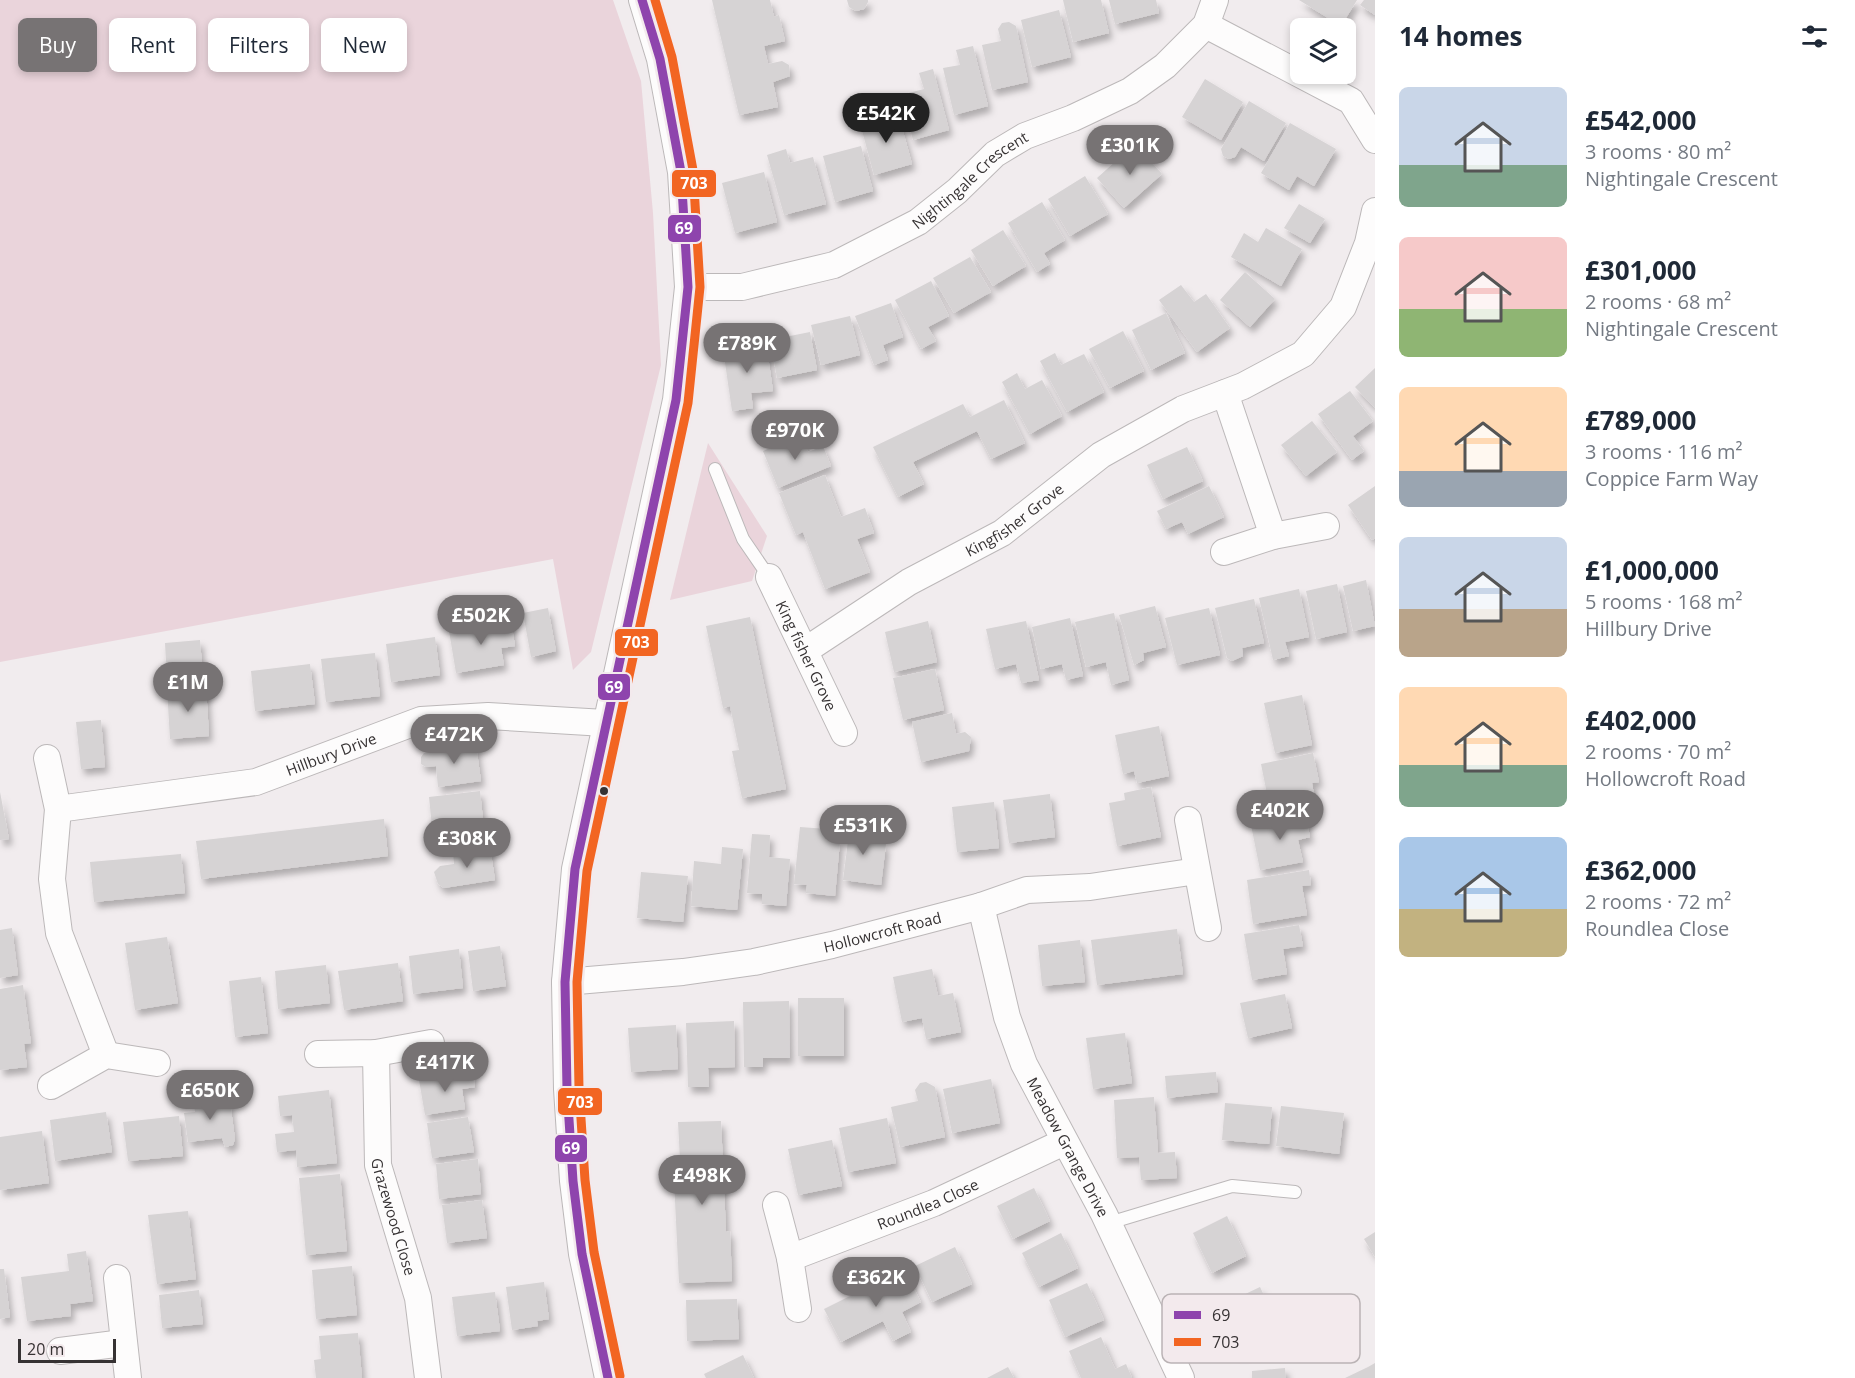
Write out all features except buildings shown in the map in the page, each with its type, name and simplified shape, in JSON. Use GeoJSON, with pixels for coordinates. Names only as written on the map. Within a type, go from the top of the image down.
{"type":"FeatureCollection","features":[{"type":"Feature","properties":{"kind":"street"},"geometry":{"type":"LineString","coordinates":[[606,1378],[582,1254],[573,1180],[567,1089],[566,982],[575,869],[676,400],[688,287],[681,172],[660,59],[642,0]]}},
{"type":"Feature","properties":{"kind":"street","name":"Nightingale Crescent"},"geometry":{"type":"LineString","coordinates":[[688,287],[742,287],[834,265],[918,222],[957,191],[995,154],[1025,136],[1072,118],[1130,91],[1165,66],[1206,25],[1215,0]]}},
{"type":"Feature","properties":{"kind":"street"},"geometry":{"type":"LineString","coordinates":[[1206,25],[1351,101],[1368,106],[1375,140]]}},
{"type":"Feature","properties":{"kind":"street","name":"Kingfisher Grove"},"geometry":{"type":"LineString","coordinates":[[806,650],[909,582],[1002,533],[1101,455],[1183,409],[1243,386],[1302,354],[1344,307],[1368,243],[1375,211]]}},
{"type":"Feature","properties":{"kind":"street"},"geometry":{"type":"LineString","coordinates":[[1225,393],[1273,536]]}},
{"type":"Feature","properties":{"kind":"street"},"geometry":{"type":"LineString","coordinates":[[1224,552],[1273,536],[1326,526]]}},
{"type":"Feature","properties":{"kind":"street","name":"King fisher Grove"},"geometry":{"type":"LineString","coordinates":[[769,577],[806,650],[844,734]]}},
{"type":"Feature","properties":{"kind":"street","name":"Hillbury Drive"},"geometry":{"type":"LineString","coordinates":[[58,809],[256,782],[368,737],[421,720],[488,716],[605,723]]}},
{"type":"Feature","properties":{"kind":"street"},"geometry":{"type":"LineString","coordinates":[[47,758],[58,809],[52,879],[59,933],[106,1055]]}},
{"type":"Feature","properties":{"kind":"street"},"geometry":{"type":"LineString","coordinates":[[1188,820],[1208,928]]}},
{"type":"Feature","properties":{"kind":"street","name":"Hollowcroft Road"},"geometry":{"type":"LineString","coordinates":[[566,982],[683,972],[754,962],[832,945],[981,906],[1027,890],[1090,887],[1197,871]]}},
{"type":"Feature","properties":{"kind":"street","name":"Meadow Grange Drive"},"geometry":{"type":"LineString","coordinates":[[981,906],[1007,1017],[1024,1064],[1109,1223],[1162,1337]]}},
{"type":"Feature","properties":{"kind":"street"},"geometry":{"type":"LineString","coordinates":[[318,1054],[376,1053],[431,1042]]}},
{"type":"Feature","properties":{"kind":"street","name":"Grazewood Close"},"geometry":{"type":"LineString","coordinates":[[376,1053],[378,1165],[418,1298],[428,1378]]}},
{"type":"Feature","properties":{"kind":"street"},"geometry":{"type":"LineString","coordinates":[[51,1086],[106,1055],[157,1064]]}},
{"type":"Feature","properties":{"kind":"street","name":"Roundlea Close"},"geometry":{"type":"LineString","coordinates":[[790,1257],[934,1203],[1064,1142]]}},
{"type":"Feature","properties":{"kind":"street"},"geometry":{"type":"LineString","coordinates":[[776,1204],[790,1257],[798,1309]]}},
{"type":"Feature","properties":{"kind":"street"},"geometry":{"type":"LineString","coordinates":[[117,1278],[128,1378]]}},
{"type":"Feature","properties":{"kind":"street"},"geometry":{"type":"LineString","coordinates":[[60,1351],[123,1343]]}},
{"type":"Feature","properties":{"kind":"street","name":"Meadow Grange Drive"},"geometry":{"type":"LineString","coordinates":[[1174,1363],[1181,1378]]}},
{"type":"Feature","properties":{"kind":"lane"},"geometry":{"type":"LineString","coordinates":[[715,469],[742,539],[769,577]]}},
{"type":"Feature","properties":{"kind":"lane"},"geometry":{"type":"LineString","coordinates":[[1109,1223],[1232,1186],[1294,1192]]}},
{"type":"Feature","properties":{"kind":"shaded area"},"geometry":{"type":"Polygon","coordinates":[[[0,0],[613,0],[641,81],[653,213],[661,365],[591,652],[573,670],[553,559],[0,662],[0,0]]]}},
{"type":"Feature","properties":{"kind":"shaded area"},"geometry":{"type":"Polygon","coordinates":[[[708,443],[767,536],[752,581],[670,600],[708,443]]]}},
{"type":"Feature","properties":{"kind":"transit line","name":"69"},"geometry":{"type":"LineString","coordinates":[[608,1378],[582,1254],[573,1181],[567,1089],[565,982],[575,869],[676,400],[688,287],[681,172],[660,59],[642,0]]}},
{"type":"Feature","properties":{"kind":"transit line","name":"703"},"geometry":{"type":"LineString","coordinates":[[620,1376],[594,1252],[585,1180],[579,1088],[577,982],[587,871],[688,403],[700,287],[693,170],[672,57],[655,0]]}}]}
